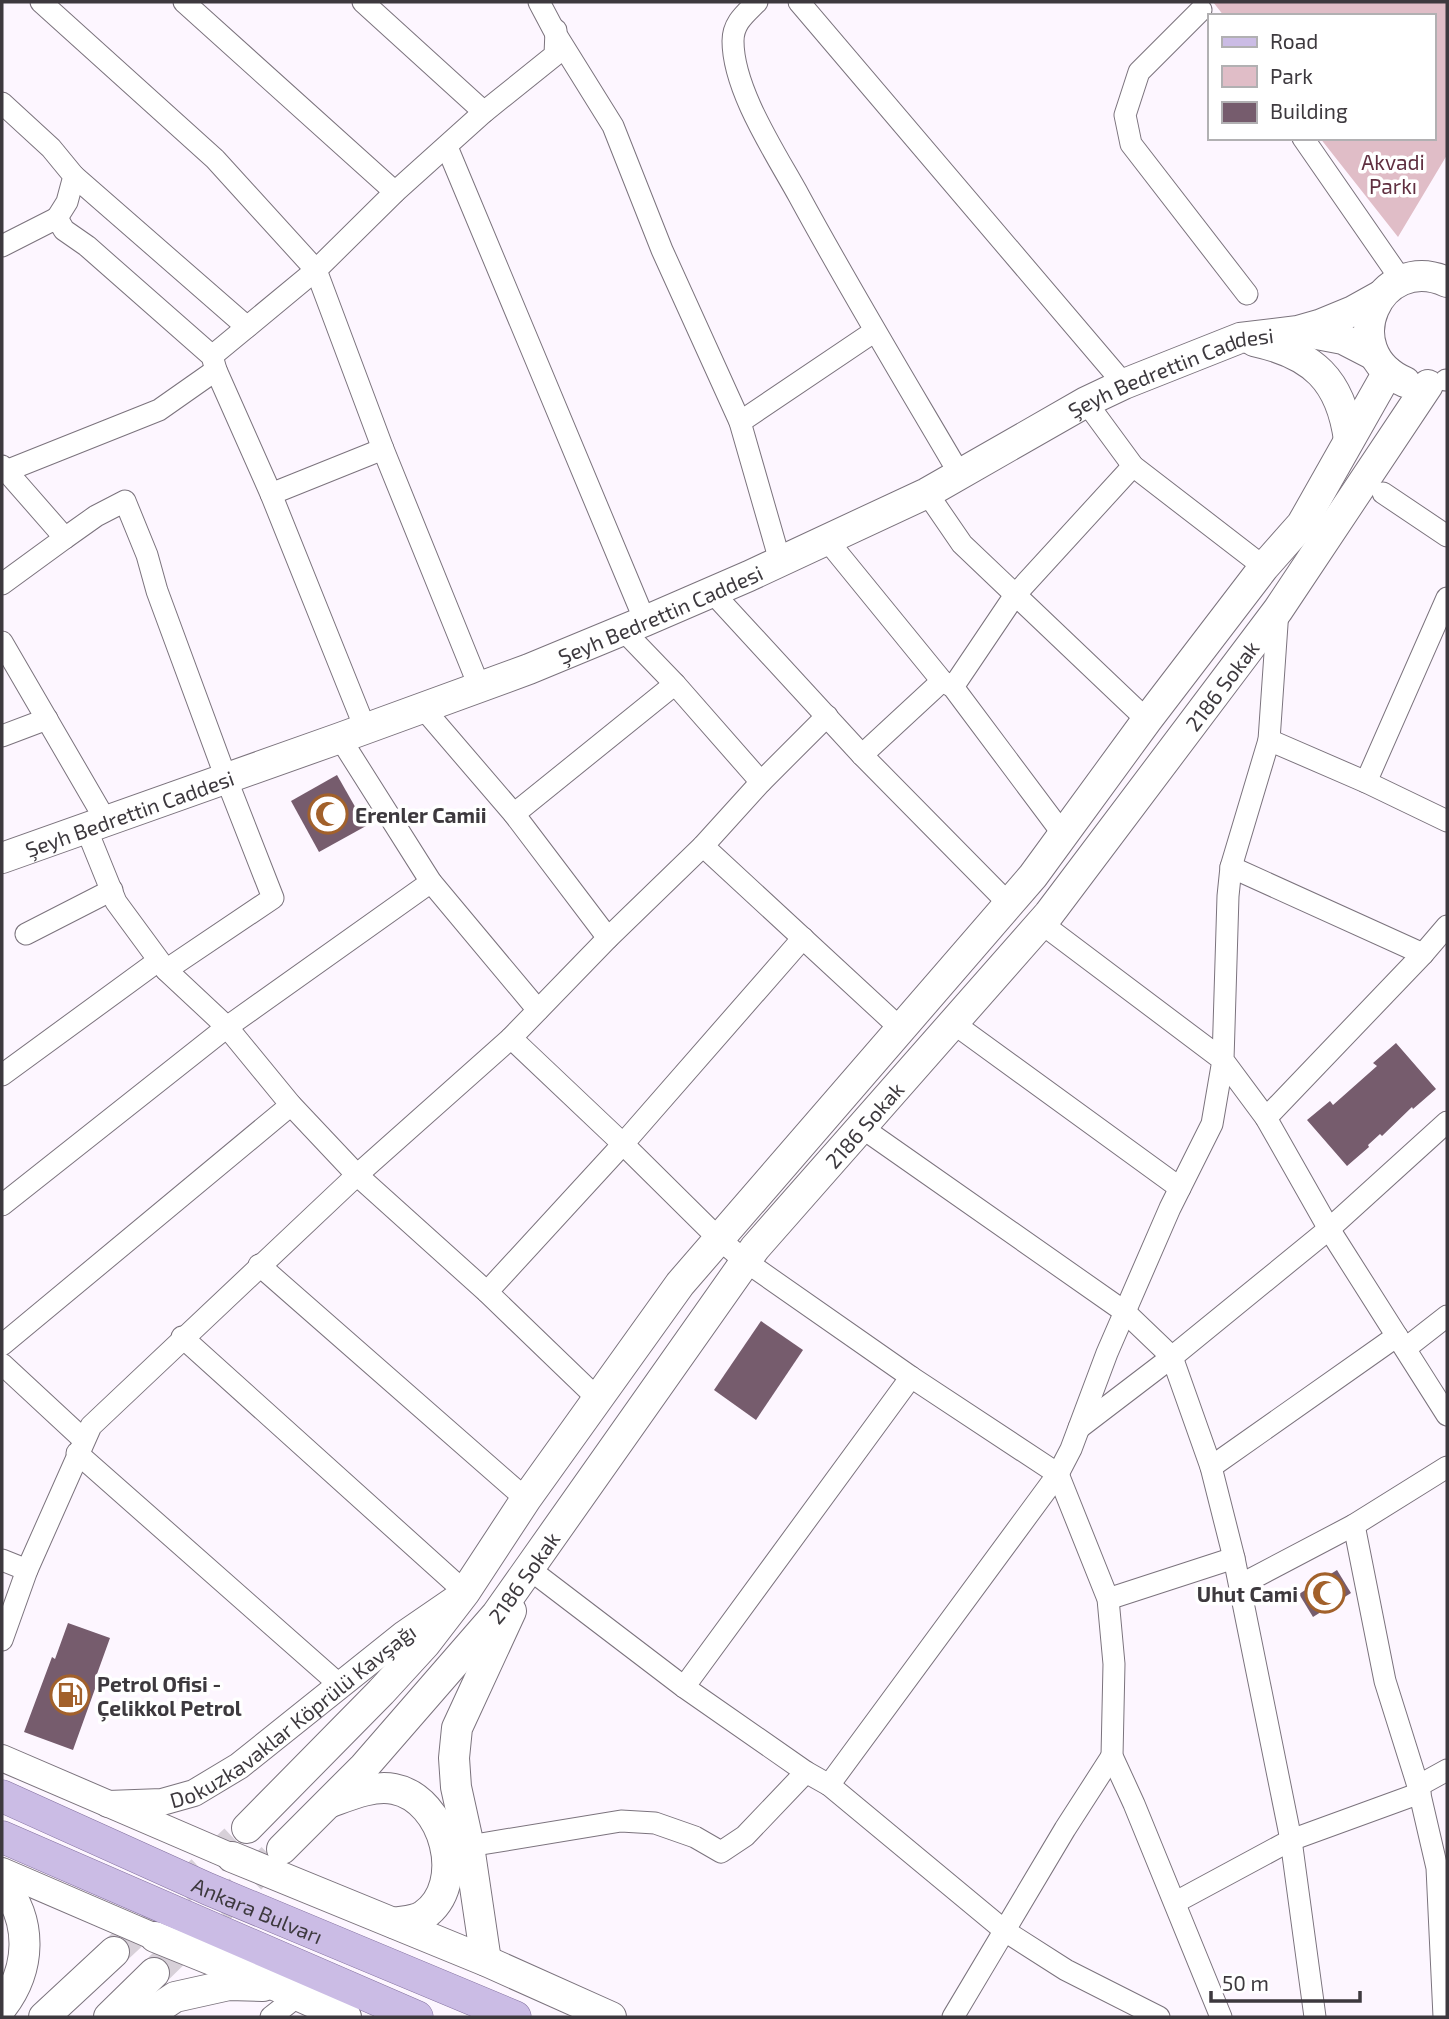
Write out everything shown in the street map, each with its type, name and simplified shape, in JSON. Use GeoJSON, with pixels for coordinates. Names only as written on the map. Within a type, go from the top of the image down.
{"type":"FeatureCollection","features":[{"type":"Feature","properties":{"kind":"main road","name":"Şeyh Bedrettin Caddesi"},"geometry":{"type":"LineString","coordinates":[[2,858],[529,669],[827,540],[927,492],[1086,402],[1124,384],[1240,338],[1298,331],[1353,311],[1413,284],[1447,253]]}},
{"type":"Feature","properties":{"kind":"main road"},"geometry":{"type":"LineString","coordinates":[[1381,363],[1368,330],[1371,312],[1413,284]]}},
{"type":"Feature","properties":{"kind":"main road","name":"Şeyh Bedrettin Caddesi"},"geometry":{"type":"LineString","coordinates":[[1298,331],[1343,340],[1410,384],[1442,381]]}},
{"type":"Feature","properties":{"kind":"main road"},"geometry":{"type":"LineString","coordinates":[[1240,338],[1281,347],[1319,372],[1337,393],[1346,414],[1349,440]]}},
{"type":"Feature","properties":{"kind":"main road","name":"2186 Sokak"},"geometry":{"type":"LineString","coordinates":[[247,1828],[425,1644],[466,1592],[526,1499],[680,1284],[1033,876],[1147,720],[1264,567],[1302,524],[1349,440],[1381,363]]}},
{"type":"Feature","properties":{"kind":"main road","name":"2186 Sokak"},"geometry":{"type":"LineString","coordinates":[[282,1849],[364,1767],[497,1614],[745,1261],[1041,923],[1278,610],[1442,381]]}},
{"type":"Feature","properties":{"kind":"main road"},"geometry":{"type":"LineString","coordinates":[[486,1961],[453,1758],[457,1728],[500,1639],[528,1568]]}},
{"type":"Feature","properties":{"kind":"main road"},"geometry":{"type":"LineString","coordinates":[[325,1805],[352,1793],[394,1789],[410,1796],[434,1817],[445,1843],[447,1858],[441,1894],[423,1916],[394,1923]]}},
{"type":"Feature","properties":{"kind":"main road","name":"Ankara Bulvarı"},"geometry":{"type":"LineString","coordinates":[[2,1796],[208,1889],[515,2017]]}},
{"type":"Feature","properties":{"kind":"main road","name":"Ankara Bulvarı"},"geometry":{"type":"LineString","coordinates":[[2,1837],[417,2017]]}},
{"type":"Feature","properties":{"kind":"main road"},"geometry":{"type":"LineString","coordinates":[[232,1857],[486,1961],[611,2017]]}},
{"type":"Feature","properties":{"kind":"main road"},"geometry":{"type":"LineString","coordinates":[[2,1883],[22,1917],[24,1940],[23,1968],[11,1995],[2,2007]]}},
{"type":"Feature","properties":{"kind":"main road"},"geometry":{"type":"LineString","coordinates":[[155,1937],[346,2017]]}},
{"type":"Feature","properties":{"kind":"main road"},"geometry":{"type":"LineString","coordinates":[[44,2017],[114,1952]]}},
{"type":"Feature","properties":{"kind":"main road"},"geometry":{"type":"LineString","coordinates":[[109,2017],[154,1973]]}},
{"type":"Feature","properties":{"kind":"main road"},"geometry":{"type":"LineString","coordinates":[[145,2017],[175,1997],[229,1985],[289,1991]]}},
{"type":"Feature","properties":{"kind":"street"},"geometry":{"type":"LineString","coordinates":[[41,2],[215,159],[316,270],[383,449],[479,686]]}},
{"type":"Feature","properties":{"kind":"street"},"geometry":{"type":"LineString","coordinates":[[184,2],[395,192]]}},
{"type":"Feature","properties":{"kind":"street"},"geometry":{"type":"LineString","coordinates":[[363,2],[484,113]]}},
{"type":"Feature","properties":{"kind":"street"},"geometry":{"type":"LineString","coordinates":[[539,2],[613,126],[662,250],[740,422],[780,561]]}},
{"type":"Feature","properties":{"kind":"street"},"geometry":{"type":"LineString","coordinates":[[65,538],[4,469],[159,410],[214,363],[247,327],[316,270],[395,192],[484,113],[555,55],[557,36],[554,2]]}},
{"type":"Feature","properties":{"kind":"street"},"geometry":{"type":"LineString","coordinates":[[757,2],[736,23],[733,40],[735,61],[754,115],[875,331],[959,473]]}},
{"type":"Feature","properties":{"kind":"street"},"geometry":{"type":"LineString","coordinates":[[799,2],[1124,384]]}},
{"type":"Feature","properties":{"kind":"street"},"geometry":{"type":"LineString","coordinates":[[1202,10],[1139,72],[1125,115],[1126,127],[1131,144],[1247,294]]}},
{"type":"Feature","properties":{"kind":"street"},"geometry":{"type":"LineString","coordinates":[[2,103],[51,148],[75,176],[247,327]]}},
{"type":"Feature","properties":{"kind":"street"},"geometry":{"type":"LineString","coordinates":[[1305,140],[1413,284]]}},
{"type":"Feature","properties":{"kind":"street"},"geometry":{"type":"LineString","coordinates":[[447,147],[633,625],[675,684],[761,782]]}},
{"type":"Feature","properties":{"kind":"street"},"geometry":{"type":"LineString","coordinates":[[2,246],[57,218],[67,202],[75,176]]}},
{"type":"Feature","properties":{"kind":"street"},"geometry":{"type":"LineString","coordinates":[[57,218],[64,230],[87,246],[214,363],[271,494],[353,733],[431,882],[538,1010]]}},
{"type":"Feature","properties":{"kind":"street"},"geometry":{"type":"LineString","coordinates":[[740,422],[875,331]]}},
{"type":"Feature","properties":{"kind":"street"},"geometry":{"type":"LineString","coordinates":[[1086,402],[1133,466],[1264,567]]}},
{"type":"Feature","properties":{"kind":"street"},"geometry":{"type":"LineString","coordinates":[[271,494],[383,449]]}},
{"type":"Feature","properties":{"kind":"street"},"geometry":{"type":"LineString","coordinates":[[862,755],[948,684],[1016,595],[1133,466]]}},
{"type":"Feature","properties":{"kind":"street"},"geometry":{"type":"LineString","coordinates":[[927,492],[962,544],[1147,720]]}},
{"type":"Feature","properties":{"kind":"street"},"geometry":{"type":"LineString","coordinates":[[1383,493],[1447,536]]}},
{"type":"Feature","properties":{"kind":"street"},"geometry":{"type":"LineString","coordinates":[[2,584],[96,516],[125,501],[147,555],[157,591],[226,778],[273,898],[162,966],[2,1075]]}},
{"type":"Feature","properties":{"kind":"street"},"geometry":{"type":"LineString","coordinates":[[827,540],[948,684],[1063,834]]}},
{"type":"Feature","properties":{"kind":"street"},"geometry":{"type":"LineString","coordinates":[[712,592],[862,755],[1007,903]]}},
{"type":"Feature","properties":{"kind":"street"},"geometry":{"type":"LineString","coordinates":[[1366,782],[1447,598]]}},
{"type":"Feature","properties":{"kind":"street"},"geometry":{"type":"LineString","coordinates":[[829,1785],[1058,1474],[1125,1312],[1180,1188],[1212,1124],[1223,1060],[1231,867],[1269,740],[1278,610]]}},
{"type":"Feature","properties":{"kind":"street"},"geometry":{"type":"LineString","coordinates":[[2,642],[47,719],[96,825],[116,902],[162,966],[227,1027],[292,1105],[357,1174],[487,1292],[597,1398]]}},
{"type":"Feature","properties":{"kind":"street"},"geometry":{"type":"LineString","coordinates":[[514,814],[675,684]]}},
{"type":"Feature","properties":{"kind":"street"},"geometry":{"type":"LineString","coordinates":[[422,708],[514,814],[608,938]]}},
{"type":"Feature","properties":{"kind":"street"},"geometry":{"type":"LineString","coordinates":[[2,1640],[27,1570],[91,1426],[357,1174],[511,1038],[827,716]]}},
{"type":"Feature","properties":{"kind":"street"},"geometry":{"type":"LineString","coordinates":[[2,736],[47,719]]}},
{"type":"Feature","properties":{"kind":"street"},"geometry":{"type":"LineString","coordinates":[[1269,740],[1447,821]]}},
{"type":"Feature","properties":{"kind":"street"},"geometry":{"type":"LineString","coordinates":[[703,845],[900,1028]]}},
{"type":"Feature","properties":{"kind":"street"},"geometry":{"type":"LineString","coordinates":[[1231,867],[1423,954]]}},
{"type":"Feature","properties":{"kind":"street"},"geometry":{"type":"LineString","coordinates":[[2,1205],[227,1027],[431,882]]}},
{"type":"Feature","properties":{"kind":"street"},"geometry":{"type":"LineString","coordinates":[[26,934],[111,890]]}},
{"type":"Feature","properties":{"kind":"street"},"geometry":{"type":"LineString","coordinates":[[1041,923],[1223,1060],[1266,1118],[1329,1229],[1447,1415]]}},
{"type":"Feature","properties":{"kind":"street"},"geometry":{"type":"LineString","coordinates":[[1266,1118],[1447,926]]}},
{"type":"Feature","properties":{"kind":"street"},"geometry":{"type":"LineString","coordinates":[[487,1292],[623,1144],[803,938]]}},
{"type":"Feature","properties":{"kind":"street"},"geometry":{"type":"LineString","coordinates":[[953,1023],[1180,1188]]}},
{"type":"Feature","properties":{"kind":"street"},"geometry":{"type":"LineString","coordinates":[[511,1038],[745,1261],[911,1377],[1058,1474],[1108,1599],[1114,1664],[1112,1756],[1176,1902],[1221,2017]]}},
{"type":"Feature","properties":{"kind":"street"},"geometry":{"type":"LineString","coordinates":[[2,1345],[292,1105]]}},
{"type":"Feature","properties":{"kind":"street"},"geometry":{"type":"LineString","coordinates":[[1079,1428],[1172,1357],[1329,1229],[1447,1122]]}},
{"type":"Feature","properties":{"kind":"street"},"geometry":{"type":"LineString","coordinates":[[861,1127],[1125,1312],[1172,1357],[1211,1467],[1234,1558],[1291,1840],[1315,2017]]}},
{"type":"Feature","properties":{"kind":"street"},"geometry":{"type":"LineString","coordinates":[[259,1265],[526,1499]]}},
{"type":"Feature","properties":{"kind":"street"},"geometry":{"type":"LineString","coordinates":[[1211,1467],[1401,1342],[1447,1316]]}},
{"type":"Feature","properties":{"kind":"street"},"geometry":{"type":"LineString","coordinates":[[182,1337],[466,1592]]}},
{"type":"Feature","properties":{"kind":"street"},"geometry":{"type":"LineString","coordinates":[[2,1364],[80,1447],[341,1686]]}},
{"type":"Feature","properties":{"kind":"street"},"geometry":{"type":"LineString","coordinates":[[684,1687],[911,1377]]}},
{"type":"Feature","properties":{"kind":"street"},"geometry":{"type":"LineString","coordinates":[[1240,1586],[1354,1525],[1447,1467]]}},
{"type":"Feature","properties":{"kind":"street"},"geometry":{"type":"LineString","coordinates":[[1354,1525],[1385,1681],[1442,1866],[1444,2017]]}},
{"type":"Feature","properties":{"kind":"street"},"geometry":{"type":"LineString","coordinates":[[1108,1599],[1234,1558]]}},
{"type":"Feature","properties":{"kind":"street"},"geometry":{"type":"LineString","coordinates":[[2,1560],[27,1570]]}},
{"type":"Feature","properties":{"kind":"street"},"geometry":{"type":"LineString","coordinates":[[528,1568],[684,1687],[806,1772],[829,1785],[1005,1931],[1066,1970],[1159,2017]]}},
{"type":"Feature","properties":{"kind":"street","name":"Dokuzkavaklar Köprülü Kavşağı"},"geometry":{"type":"LineString","coordinates":[[108,1804],[162,1802],[194,1793],[239,1766],[404,1634],[466,1592]]}},
{"type":"Feature","properties":{"kind":"street"},"geometry":{"type":"LineString","coordinates":[[953,2017],[1065,1829],[1112,1756]]}},
{"type":"Feature","properties":{"kind":"street","name":"Ankara Bulvarı"},"geometry":{"type":"LineString","coordinates":[[2,1758],[232,1857]]}},
{"type":"Feature","properties":{"kind":"street"},"geometry":{"type":"LineString","coordinates":[[1176,1902],[1291,1840],[1419,1789],[1447,1770]]}},
{"type":"Feature","properties":{"kind":"street"},"geometry":{"type":"LineString","coordinates":[[469,1846],[621,1821],[655,1824],[695,1837],[721,1852],[745,1836],[806,1772]]}},
{"type":"Feature","properties":{"kind":"street"},"geometry":{"type":"LineString","coordinates":[[2,1871],[155,1937]]}},
{"type":"Feature","properties":{"kind":"street"},"geometry":{"type":"LineString","coordinates":[[271,2017],[289,1991]]}},
{"type":"Feature","properties":{"kind":"green space","name":"Akvadi Parkı"},"geometry":{"type":"Polygon","coordinates":[[[1213,2],[1447,2],[1447,155],[1398,237],[1322,140],[1435,140],[1435,14],[1222,14],[1213,2]]]}},
{"type":"Feature","properties":{"kind":"building","name":"Erenler Camii"},"geometry":{"type":"Polygon","coordinates":[[[337,775],[366,826],[319,852],[291,801],[337,775]]]}},
{"type":"Feature","properties":{"kind":"building"},"geometry":{"type":"Polygon","coordinates":[[[1396,1043],[1436,1089],[1413,1109],[1412,1107],[1382,1136],[1380,1134],[1347,1166],[1307,1120],[1330,1101],[1333,1105],[1377,1066],[1373,1063],[1396,1043]]]}},
{"type":"Feature","properties":{"kind":"building"},"geometry":{"type":"Polygon","coordinates":[[[761,1321],[803,1350],[756,1420],[714,1390],[761,1321]]]}},
{"type":"Feature","properties":{"kind":"building","name":"Uhut Cami"},"geometry":{"type":"Polygon","coordinates":[[[1337,1570],[1351,1593],[1313,1617],[1299,1594],[1337,1570]]]}},
{"type":"Feature","properties":{"kind":"building"},"geometry":{"type":"Polygon","coordinates":[[[68,1623],[110,1638],[97,1674],[100,1675],[73,1750],[24,1732],[52,1657],[55,1659],[68,1623]]]}},
{"type":"Feature","properties":{"kind":"tunnel"},"geometry":{"type":"LineString","coordinates":[[114,1952],[247,1828]]}},
{"type":"Feature","properties":{"kind":"tunnel"},"geometry":{"type":"LineString","coordinates":[[154,1973],[279,1851]]}},
{"type":"Feature","properties":{"kind":"place","name":"Erenler Camii"},"geometry":{"type":"Point","coordinates":[328,814]}},
{"type":"Feature","properties":{"kind":"place","name":"Uhut Cami"},"geometry":{"type":"Point","coordinates":[1325,1593]}},
{"type":"Feature","properties":{"kind":"place","name":"Petrol Ofisi - Çelikkol Petrol"},"geometry":{"type":"Point","coordinates":[70,1695]}}]}
